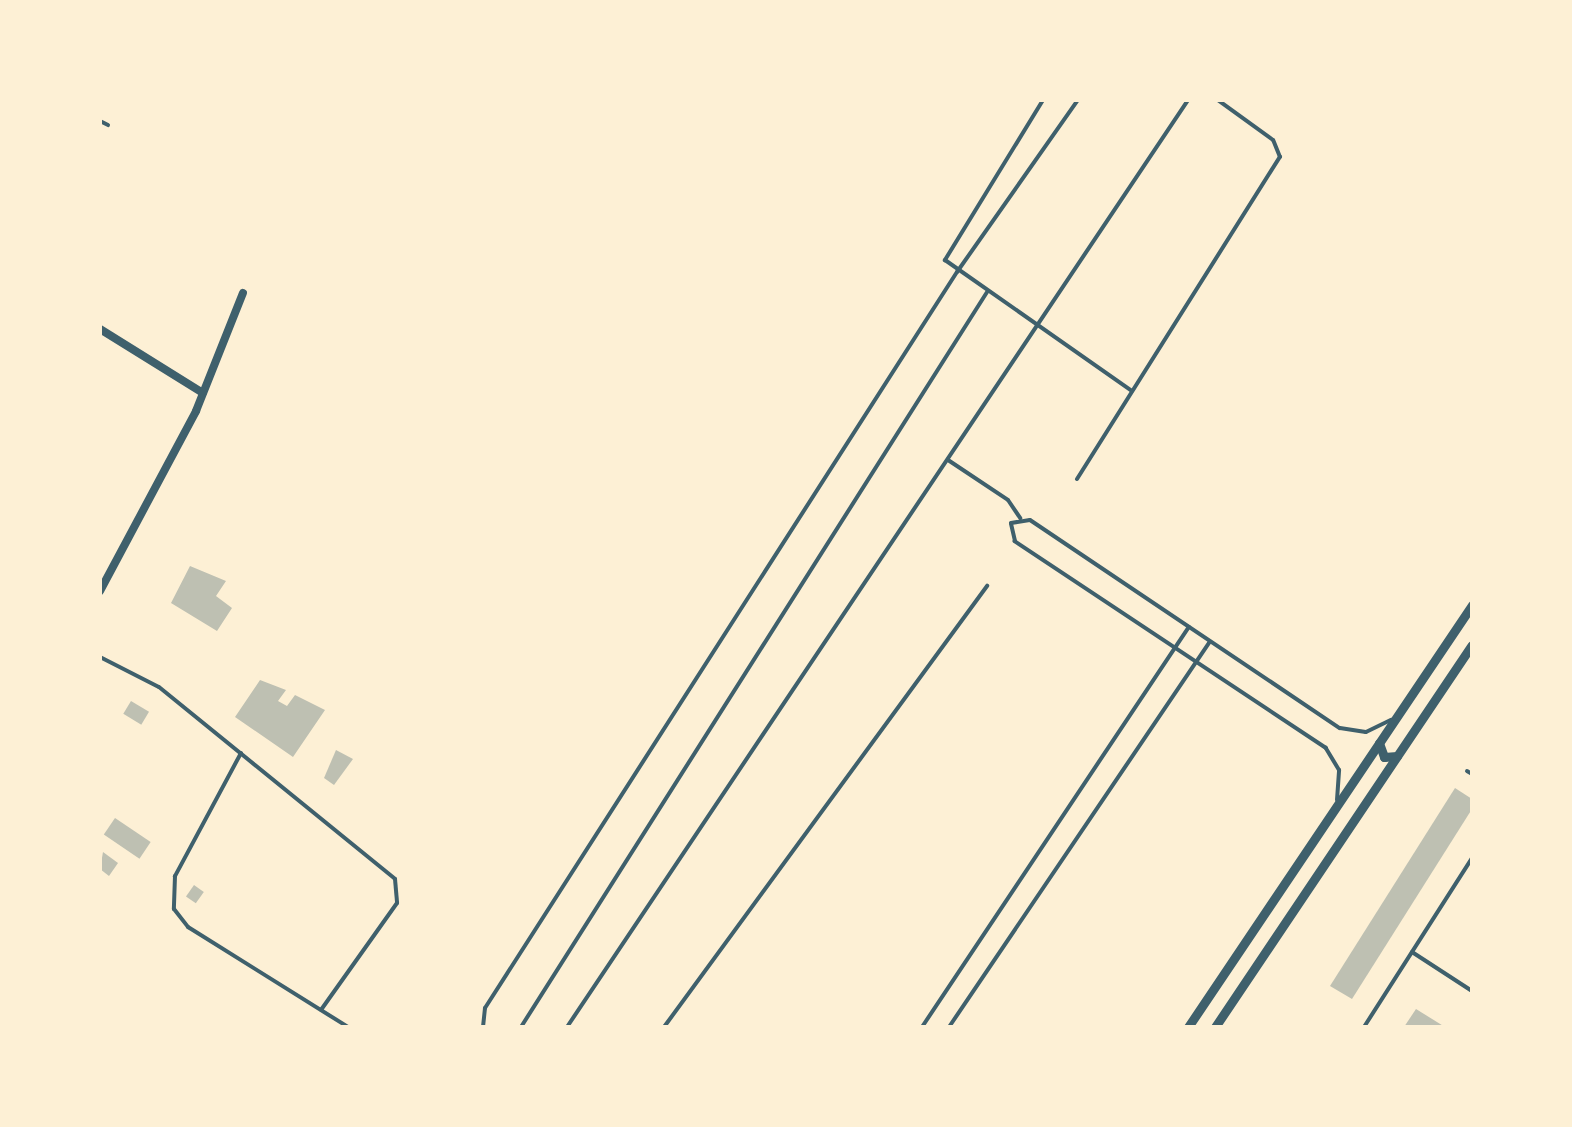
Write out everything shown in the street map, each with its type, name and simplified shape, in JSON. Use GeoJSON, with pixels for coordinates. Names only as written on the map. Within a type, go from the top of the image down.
{"type":"FeatureCollection","features":[{"type":"Feature","properties":{"kind":"street"},"geometry":{"type":"LineString","coordinates":[[100,591],[203,393],[243,293]]}},
{"type":"Feature","properties":{"kind":"street"},"geometry":{"type":"LineString","coordinates":[[100,329],[203,393]]}},
{"type":"Feature","properties":{"kind":"street"},"geometry":{"type":"LineString","coordinates":[[1188,1027],[1472,605]]}},
{"type":"Feature","properties":{"kind":"street"},"geometry":{"type":"LineString","coordinates":[[1215,1027],[1472,645]]}},
{"type":"Feature","properties":{"kind":"street"},"geometry":{"type":"LineString","coordinates":[[1379,743],[1384,757],[1397,756]]}},
{"type":"Feature","properties":{"kind":"lane"},"geometry":{"type":"LineString","coordinates":[[1043,100],[946,247],[945,260],[957,272],[1132,391]]}},
{"type":"Feature","properties":{"kind":"lane"},"geometry":{"type":"LineString","coordinates":[[483,1027],[485,1008],[957,272],[1078,100]]}},
{"type":"Feature","properties":{"kind":"lane"},"geometry":{"type":"LineString","coordinates":[[567,1027],[1188,100]]}},
{"type":"Feature","properties":{"kind":"lane"},"geometry":{"type":"LineString","coordinates":[[1077,479],[1280,157],[1273,140],[1218,100]]}},
{"type":"Feature","properties":{"kind":"lane"},"geometry":{"type":"LineString","coordinates":[[100,121],[108,125]]}},
{"type":"Feature","properties":{"kind":"lane"},"geometry":{"type":"LineString","coordinates":[[521,1027],[987,292]]}},
{"type":"Feature","properties":{"kind":"lane"},"geometry":{"type":"LineString","coordinates":[[947,459],[1008,500],[1020,518],[1348,732],[1397,717]]}},
{"type":"Feature","properties":{"kind":"lane"},"geometry":{"type":"LineString","coordinates":[[1020,518],[1009,528],[1015,541],[1333,753],[1337,805]]}},
{"type":"Feature","properties":{"kind":"lane"},"geometry":{"type":"LineString","coordinates":[[664,1027],[987,586]]}},
{"type":"Feature","properties":{"kind":"lane"},"geometry":{"type":"LineString","coordinates":[[922,1027],[1189,627]]}},
{"type":"Feature","properties":{"kind":"lane"},"geometry":{"type":"LineString","coordinates":[[949,1027],[1210,641]]}},
{"type":"Feature","properties":{"kind":"lane"},"geometry":{"type":"LineString","coordinates":[[100,657],[142,675],[241,753],[398,886],[393,910],[321,1010]]}},
{"type":"Feature","properties":{"kind":"lane"},"geometry":{"type":"LineString","coordinates":[[241,753],[175,876],[174,909],[188,927],[348,1027]]}},
{"type":"Feature","properties":{"kind":"lane"},"geometry":{"type":"LineString","coordinates":[[1364,1027],[1472,858]]}},
{"type":"Feature","properties":{"kind":"lane"},"geometry":{"type":"LineString","coordinates":[[1412,952],[1472,991]]}},
{"type":"Feature","properties":{"kind":"building"},"geometry":{"type":"Polygon","coordinates":[[[190,566],[226,581],[216,596],[232,608],[217,631],[171,603],[190,566]]]}},
{"type":"Feature","properties":{"kind":"building"},"geometry":{"type":"Polygon","coordinates":[[[260,680],[286,690],[278,701],[287,706],[295,695],[325,710],[293,757],[235,717],[260,680]]]}},
{"type":"Feature","properties":{"kind":"building"},"geometry":{"type":"Polygon","coordinates":[[[131,701],[149,712],[141,725],[123,714],[131,701]]]}},
{"type":"Feature","properties":{"kind":"building"},"geometry":{"type":"Polygon","coordinates":[[[336,750],[353,759],[334,785],[324,778],[336,750]]]}},
{"type":"Feature","properties":{"kind":"building"},"geometry":{"type":"Polygon","coordinates":[[[1455,788],[1472,799],[1472,809],[1352,999],[1330,986],[1455,788]]]}},
{"type":"Feature","properties":{"kind":"building"},"geometry":{"type":"Polygon","coordinates":[[[115,818],[151,842],[139,859],[104,835],[115,818]]]}},
{"type":"Feature","properties":{"kind":"building"},"geometry":{"type":"Polygon","coordinates":[[[103,852],[118,863],[109,876],[100,869],[103,852]]]}},
{"type":"Feature","properties":{"kind":"building"},"geometry":{"type":"Polygon","coordinates":[[[194,885],[204,892],[196,903],[186,896],[194,885]]]}},
{"type":"Feature","properties":{"kind":"building"},"geometry":{"type":"Polygon","coordinates":[[[1416,1009],[1445,1027],[1404,1027],[1416,1009]]]}}]}
